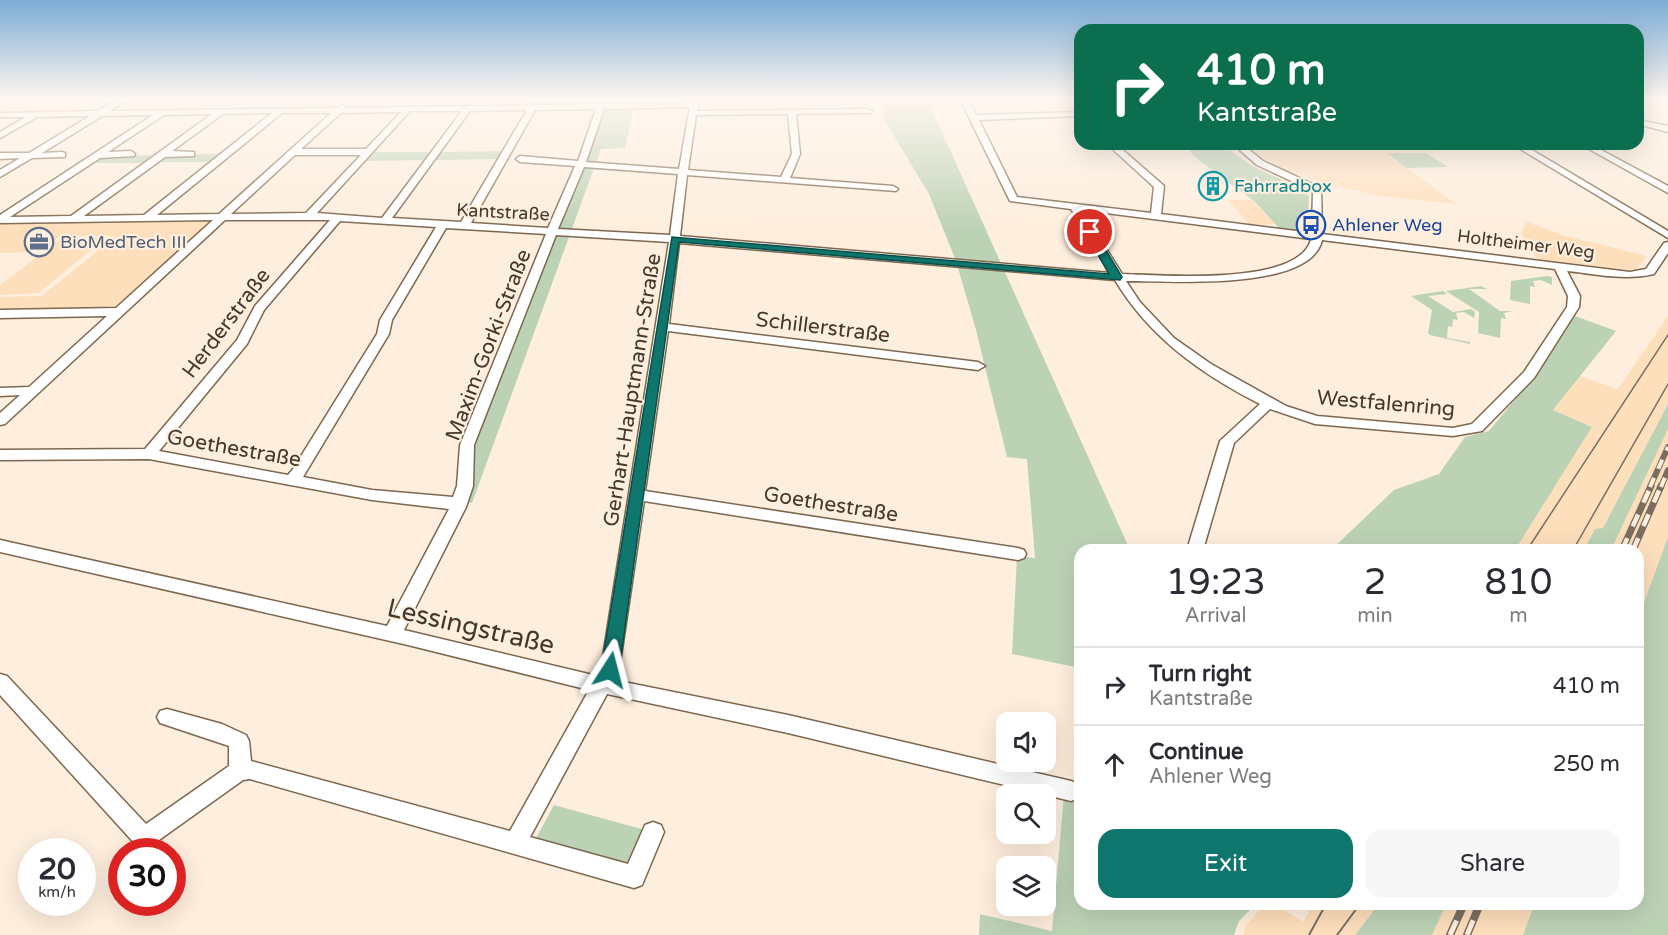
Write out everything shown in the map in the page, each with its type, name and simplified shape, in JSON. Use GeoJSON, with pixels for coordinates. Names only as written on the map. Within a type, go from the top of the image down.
{"type":"FeatureCollection","features":[{"type":"Feature","properties":{"kind":"street"},"geometry":{"type":"LineString","coordinates":[[0,174],[52,143]]}},
{"type":"Feature","properties":{"kind":"street"},"geometry":{"type":"LineString","coordinates":[[0,219],[115,143]]}},
{"type":"Feature","properties":{"kind":"street"},"geometry":{"type":"LineString","coordinates":[[73,219],[178,143]]}},
{"type":"Feature","properties":{"kind":"street"},"geometry":{"type":"LineString","coordinates":[[147,218],[241,143]]}},
{"type":"Feature","properties":{"kind":"street"},"geometry":{"type":"LineString","coordinates":[[0,421],[303,143]]}},
{"type":"Feature","properties":{"kind":"street"},"geometry":{"type":"LineString","coordinates":[[309,216],[378,143]]}},
{"type":"Feature","properties":{"kind":"street"},"geometry":{"type":"LineString","coordinates":[[385,221],[443,143]]}},
{"type":"Feature","properties":{"kind":"street"},"geometry":{"type":"LineString","coordinates":[[464,226],[512,143]]}},
{"type":"Feature","properties":{"kind":"street","name":"Maxim-Gorki-Straße"},"geometry":{"type":"LineString","coordinates":[[392,635],[458,507],[465,486],[467,445],[588,143]]}},
{"type":"Feature","properties":{"kind":"street","name":"Gerhart-Hauptmann-Straße"},"geometry":{"type":"LineString","coordinates":[[515,843],[610,670],[663,327],[688,143]]}},
{"type":"Feature","properties":{"kind":"street"},"geometry":{"type":"LineString","coordinates":[[784,180],[796,154],[795,143]]}},
{"type":"Feature","properties":{"kind":"street","name":"Holtheimer Weg"},"geometry":{"type":"LineString","coordinates":[[985,143],[1013,199],[1642,275],[1650,272],[1668,245]]}},
{"type":"Feature","properties":{"kind":"street"},"geometry":{"type":"LineString","coordinates":[[1118,150],[1159,186],[1156,216]]}},
{"type":"Feature","properties":{"kind":"street"},"geometry":{"type":"LineString","coordinates":[[1117,277],[1210,279],[1272,272],[1290,266],[1308,255],[1315,246],[1317,237],[1318,190],[1260,163],[1244,150]]}},
{"type":"Feature","properties":{"kind":"street"},"geometry":{"type":"LineString","coordinates":[[1526,150],[1668,235]]}},
{"type":"Feature","properties":{"kind":"street"},"geometry":{"type":"LineString","coordinates":[[1595,150],[1668,190]]}},
{"type":"Feature","properties":{"kind":"street"},"geometry":{"type":"LineString","coordinates":[[293,152],[370,152]]}},
{"type":"Feature","properties":{"kind":"street"},"geometry":{"type":"LineString","coordinates":[[96,155],[131,154]]}},
{"type":"Feature","properties":{"kind":"street"},"geometry":{"type":"LineString","coordinates":[[162,154],[191,154]]}},
{"type":"Feature","properties":{"kind":"street"},"geometry":{"type":"LineString","coordinates":[[0,156],[62,155]]}},
{"type":"Feature","properties":{"kind":"street"},"geometry":{"type":"LineString","coordinates":[[520,159],[893,189]]}},
{"type":"Feature","properties":{"kind":"street","name":"Westfalenring"},"geometry":{"type":"LineString","coordinates":[[1075,207],[1135,304],[1170,341],[1206,368],[1268,404],[1300,416],[1326,422],[1453,432],[1477,429],[1529,375],[1573,307],[1574,296],[1559,266]]}},
{"type":"Feature","properties":{"kind":"street","name":"Kantstraße"},"geometry":{"type":"LineString","coordinates":[[0,219],[309,216],[675,239],[1117,277]]}},
{"type":"Feature","properties":{"kind":"street","name":"Herderstraße"},"geometry":{"type":"LineString","coordinates":[[149,454],[243,341],[259,309],[337,218]]}},
{"type":"Feature","properties":{"kind":"street"},"geometry":{"type":"LineString","coordinates":[[291,480],[299,472],[383,334],[386,320],[442,225]]}},
{"type":"Feature","properties":{"kind":"street"},"geometry":{"type":"LineString","coordinates":[[0,314],[121,312]]}},
{"type":"Feature","properties":{"kind":"street","name":"Schillerstraße"},"geometry":{"type":"LineString","coordinates":[[663,327],[978,366]]}},
{"type":"Feature","properties":{"kind":"street"},"geometry":{"type":"LineString","coordinates":[[0,392],[32,391]]}},
{"type":"Feature","properties":{"kind":"street"},"geometry":{"type":"LineString","coordinates":[[1197,544],[1227,441],[1268,404]]}},
{"type":"Feature","properties":{"kind":"street","name":"Goethestraße"},"geometry":{"type":"LineString","coordinates":[[0,455],[149,454],[372,495],[451,502],[458,507]]}},
{"type":"Feature","properties":{"kind":"street","name":"Goethestraße"},"geometry":{"type":"LineString","coordinates":[[637,495],[1018,554]]}},
{"type":"Feature","properties":{"kind":"street","name":"Lessingstraße"},"geometry":{"type":"LineString","coordinates":[[0,546],[602,685],[788,724],[1071,791]]}},
{"type":"Feature","properties":{"kind":"street"},"geometry":{"type":"LineString","coordinates":[[0,682],[144,837],[239,771],[250,770],[634,877],[653,832]]}},
{"type":"Feature","properties":{"kind":"street"},"geometry":{"type":"LineString","coordinates":[[167,717],[222,733],[239,741],[241,757],[239,771]]}},
{"type":"Feature","properties":{"kind":"shaded area"},"geometry":{"type":"Polygon","coordinates":[[[1254,150],[1435,150],[1438,152],[1387,153],[1456,204],[1381,196],[1329,185],[1286,170],[1265,159],[1254,150]]]}},
{"type":"Feature","properties":{"kind":"shaded area"},"geometry":{"type":"Polygon","coordinates":[[[1228,200],[1252,200],[1275,224],[1250,225],[1228,200]]]}},
{"type":"Feature","properties":{"kind":"shaded area"},"geometry":{"type":"Polygon","coordinates":[[[214,219],[115,310],[0,312],[0,297],[42,296],[116,236],[60,236],[39,252],[0,253],[0,223],[214,219]]]}},
{"type":"Feature","properties":{"kind":"shaded area"},"geometry":{"type":"Polygon","coordinates":[[[1527,222],[1565,236],[1647,256],[1637,269],[1628,270],[1537,259],[1521,233],[1527,222]]]}},
{"type":"Feature","properties":{"kind":"shaded area"},"geometry":{"type":"Polygon","coordinates":[[[106,238],[38,293],[0,295],[0,285],[60,239],[106,238]]]}},
{"type":"Feature","properties":{"kind":"shaded area"},"geometry":{"type":"Polygon","coordinates":[[[1668,316],[1668,404],[1603,529],[1595,530],[1587,544],[1519,544],[1592,427],[1552,410],[1580,376],[1618,389],[1668,316]]]}},
{"type":"Feature","properties":{"kind":"shaded area"},"geometry":{"type":"Polygon","coordinates":[[[1668,429],[1668,537],[1644,603],[1644,544],[1614,544],[1668,429]]]}},
{"type":"Feature","properties":{"kind":"shaded area"},"geometry":{"type":"Polygon","coordinates":[[[1259,910],[1285,910],[1303,922],[1308,910],[1375,910],[1355,935],[1243,935],[1245,927],[1259,910]]]}},
{"type":"Feature","properties":{"kind":"shaded area"},"geometry":{"type":"Polygon","coordinates":[[[1443,910],[1532,910],[1523,935],[1432,935],[1443,910]]]}},
{"type":"Feature","properties":{"kind":"green space"},"geometry":{"type":"Polygon","coordinates":[[[588,143],[626,143],[625,148],[601,149],[472,503],[465,502],[472,444],[588,143]]]}},
{"type":"Feature","properties":{"kind":"green space"},"geometry":{"type":"Polygon","coordinates":[[[898,143],[947,143],[1127,544],[1074,544],[1074,667],[1012,654],[1017,556],[1035,558],[1027,459],[1007,457],[976,330],[956,261],[929,194],[898,143]]]}},
{"type":"Feature","properties":{"kind":"green space"},"geometry":{"type":"Polygon","coordinates":[[[1190,150],[1231,150],[1262,171],[1294,185],[1309,196],[1307,230],[1300,232],[1281,230],[1254,201],[1191,153],[1190,150]]]}},
{"type":"Feature","properties":{"kind":"green space"},"geometry":{"type":"Polygon","coordinates":[[[504,151],[500,159],[435,160],[441,152],[504,151]]]}},
{"type":"Feature","properties":{"kind":"green space"},"geometry":{"type":"Polygon","coordinates":[[[374,152],[433,152],[430,160],[364,161],[374,152]]]}},
{"type":"Feature","properties":{"kind":"green space"},"geometry":{"type":"Polygon","coordinates":[[[1387,153],[1426,153],[1448,167],[1407,168],[1387,153]]]}},
{"type":"Feature","properties":{"kind":"green space"},"geometry":{"type":"Polygon","coordinates":[[[168,154],[223,154],[216,162],[153,162],[168,154]]]}},
{"type":"Feature","properties":{"kind":"green space"},"geometry":{"type":"Polygon","coordinates":[[[156,155],[147,163],[85,163],[99,156],[156,155]]]}},
{"type":"Feature","properties":{"kind":"green space"},"geometry":{"type":"Polygon","coordinates":[[[1552,277],[1552,285],[1541,280],[1533,281],[1535,287],[1530,286],[1530,304],[1510,300],[1511,281],[1552,277]]]}},
{"type":"Feature","properties":{"kind":"green space"},"geometry":{"type":"Polygon","coordinates":[[[1481,286],[1487,289],[1469,289],[1500,311],[1513,311],[1504,313],[1506,319],[1501,318],[1500,338],[1478,333],[1479,312],[1446,291],[1481,286]]]}},
{"type":"Feature","properties":{"kind":"green space"},"geometry":{"type":"Polygon","coordinates":[[[1443,291],[1447,294],[1428,296],[1453,312],[1471,309],[1475,312],[1474,318],[1464,312],[1456,313],[1458,320],[1453,319],[1452,327],[1448,326],[1447,338],[1470,342],[1470,344],[1430,335],[1428,333],[1432,310],[1411,296],[1443,291]]]}},
{"type":"Feature","properties":{"kind":"green space"},"geometry":{"type":"Polygon","coordinates":[[[1575,316],[1616,331],[1553,410],[1592,427],[1519,544],[1337,544],[1394,490],[1439,474],[1465,437],[1489,431],[1517,397],[1575,316]]]}},
{"type":"Feature","properties":{"kind":"green space"},"geometry":{"type":"Polygon","coordinates":[[[1668,404],[1668,429],[1614,544],[1587,544],[1595,529],[1603,528],[1668,404]]]}},
{"type":"Feature","properties":{"kind":"green space"},"geometry":{"type":"Polygon","coordinates":[[[1668,537],[1668,935],[1523,935],[1532,910],[1644,910],[1644,603],[1668,537]]]}},
{"type":"Feature","properties":{"kind":"green space"},"geometry":{"type":"Polygon","coordinates":[[[1064,795],[1074,796],[1074,910],[1250,910],[1239,921],[1234,935],[979,935],[980,914],[1052,931],[1053,916],[1056,916],[1056,886],[1064,795]]]}},
{"type":"Feature","properties":{"kind":"green space"},"geometry":{"type":"Polygon","coordinates":[[[554,805],[645,830],[628,867],[535,840],[554,805]]]}},
{"type":"Feature","properties":{"kind":"green space"},"geometry":{"type":"Polygon","coordinates":[[[1374,910],[1444,910],[1432,935],[1355,935],[1374,910]]]}},
{"type":"Feature","properties":{"kind":"tram line"},"geometry":{"type":"LineString","coordinates":[[1531,544],[1668,335]]}},
{"type":"Feature","properties":{"kind":"tram line"},"geometry":{"type":"LineString","coordinates":[[1576,544],[1668,384]]}},
{"type":"Feature","properties":{"kind":"tram line"},"geometry":{"type":"LineString","coordinates":[[1309,935],[1323,910]]}},
{"type":"Feature","properties":{"kind":"tram line"},"geometry":{"type":"LineString","coordinates":[[1337,935],[1356,910]]}},
{"type":"Feature","properties":{"kind":"railway"},"geometry":{"type":"LineString","coordinates":[[1650,487],[1668,447]]}},
{"type":"Feature","properties":{"kind":"railway"},"geometry":{"type":"LineString","coordinates":[[1661,487],[1668,470]]}},
{"type":"Feature","properties":{"kind":"railway"},"geometry":{"type":"LineString","coordinates":[[1625,544],[1651,486]]}},
{"type":"Feature","properties":{"kind":"railway"},"geometry":{"type":"LineString","coordinates":[[1636,544],[1661,486]]}},
{"type":"Feature","properties":{"kind":"railway"},"geometry":{"type":"LineString","coordinates":[[1450,935],[1461,910]]}},
{"type":"Feature","properties":{"kind":"railway"},"geometry":{"type":"LineString","coordinates":[[1467,935],[1477,910]]}},
{"type":"Feature","properties":{"kind":"place","name":"Fahrradbox"},"geometry":{"type":"Point","coordinates":[1213,186]}},
{"type":"Feature","properties":{"kind":"place","name":"Ahlener Weg"},"geometry":{"type":"Point","coordinates":[1311,225]}},
{"type":"Feature","properties":{"kind":"place","name":"BioMedTech III"},"geometry":{"type":"Point","coordinates":[39,242]}},
{"type":"Feature","properties":{"kind":"route"},"geometry":{"type":"LineString","coordinates":[[610,670],[675,239],[1117,277],[1090,232]]}}]}
